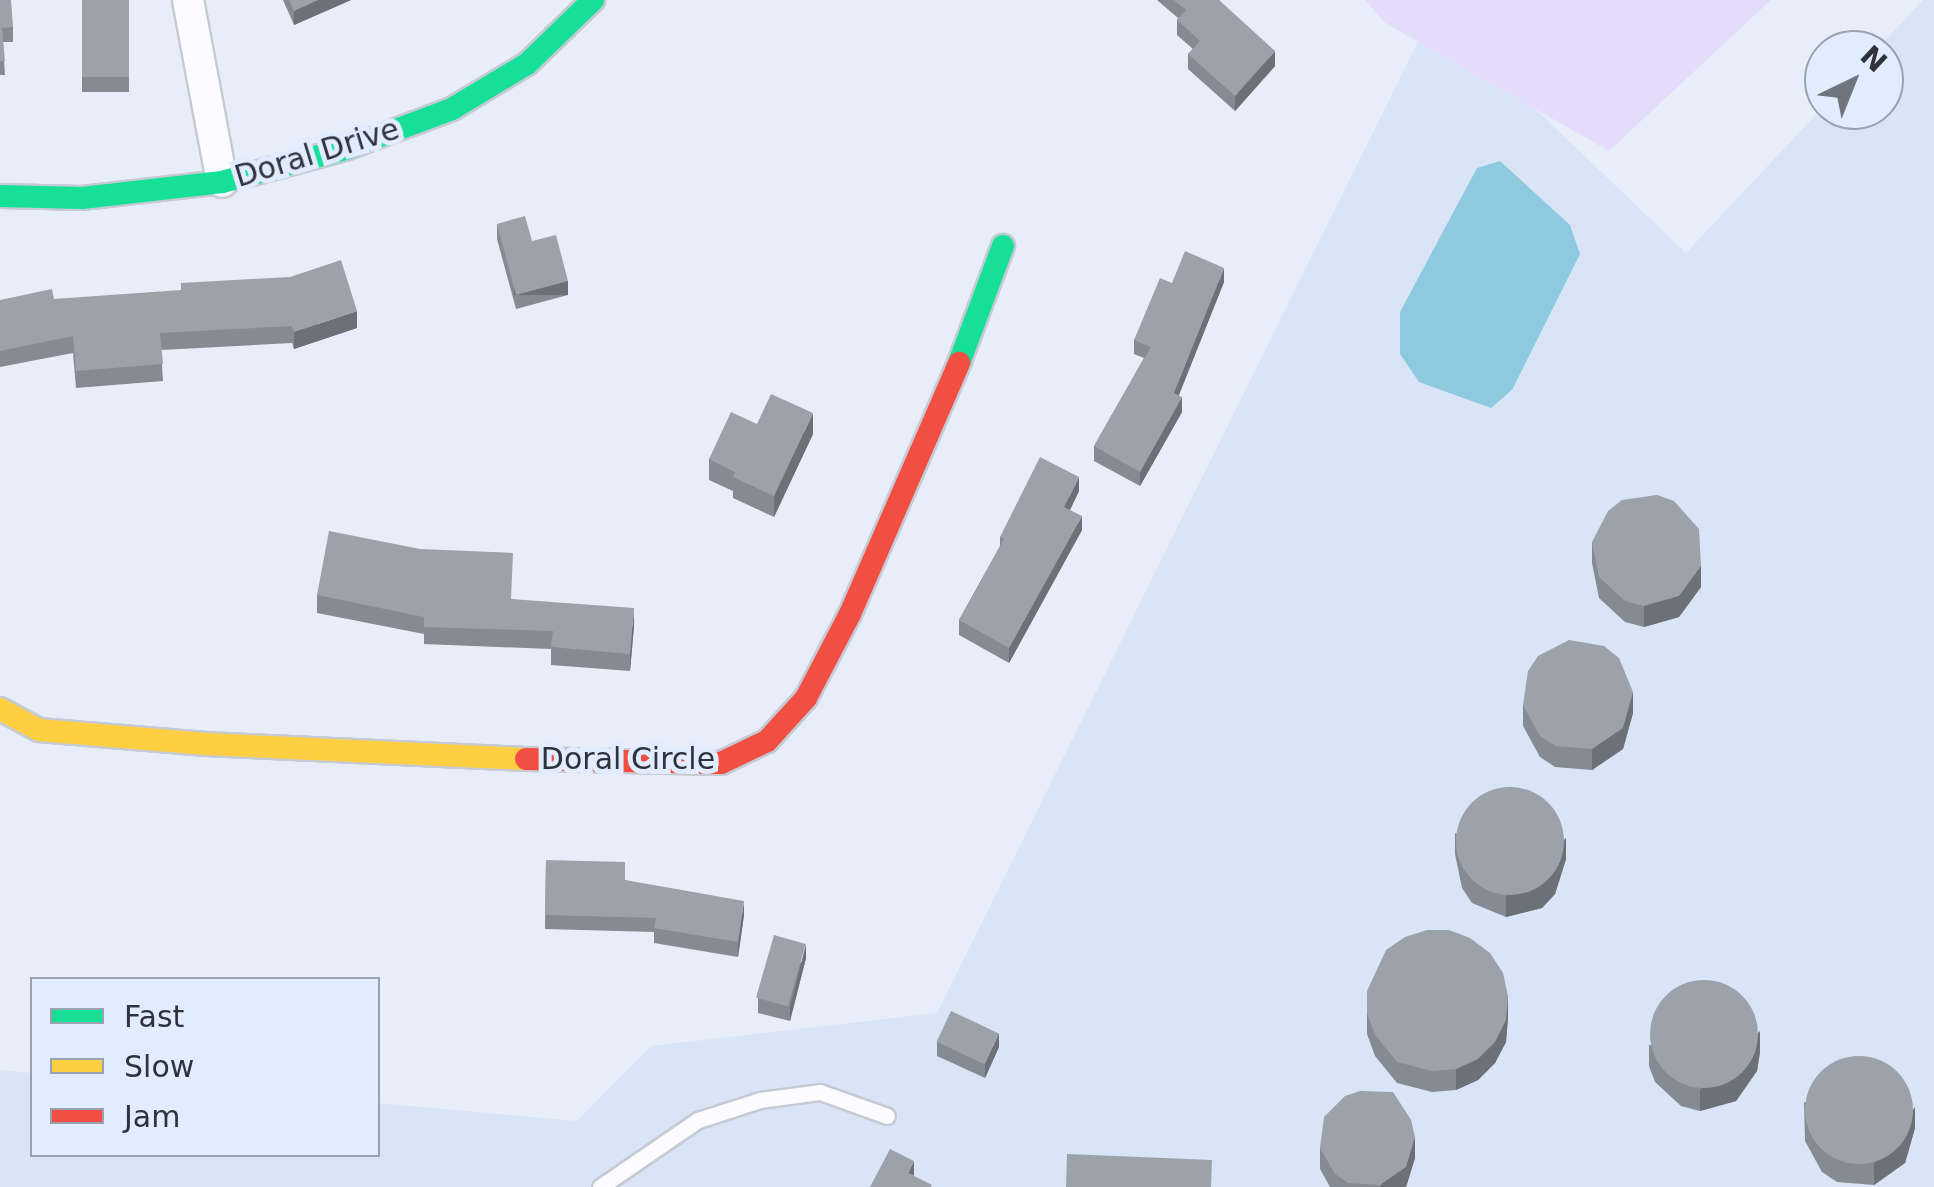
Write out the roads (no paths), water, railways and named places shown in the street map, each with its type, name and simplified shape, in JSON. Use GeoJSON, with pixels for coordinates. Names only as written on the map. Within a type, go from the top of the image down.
{"type":"FeatureCollection","features":[{"type":"Feature","properties":{"kind":"street"},"geometry":{"type":"LineString","coordinates":[[188,0],[222,182]]}},
{"type":"Feature","properties":{"kind":"street","name":"Doral Drive"},"geometry":{"type":"LineString","coordinates":[[0,196],[82,198],[222,182],[345,149],[452,109],[527,64],[593,0]]}},
{"type":"Feature","properties":{"kind":"street","name":"Doral Circle"},"geometry":{"type":"LineString","coordinates":[[0,709],[39,730],[206,744],[661,765],[721,763],[767,742],[806,698],[842,630],[936,422],[1003,246]]}},
{"type":"Feature","properties":{"kind":"lane"},"geometry":{"type":"LineString","coordinates":[[600,1187],[698,1120],[760,1100],[820,1092],[887,1116]]}},
{"type":"Feature","properties":{"kind":"water"},"geometry":{"type":"Polygon","coordinates":[[[1500,161],[1570,225],[1580,254],[1512,390],[1491,408],[1419,382],[1400,354],[1400,312],[1477,168],[1500,161]]]}}]}
